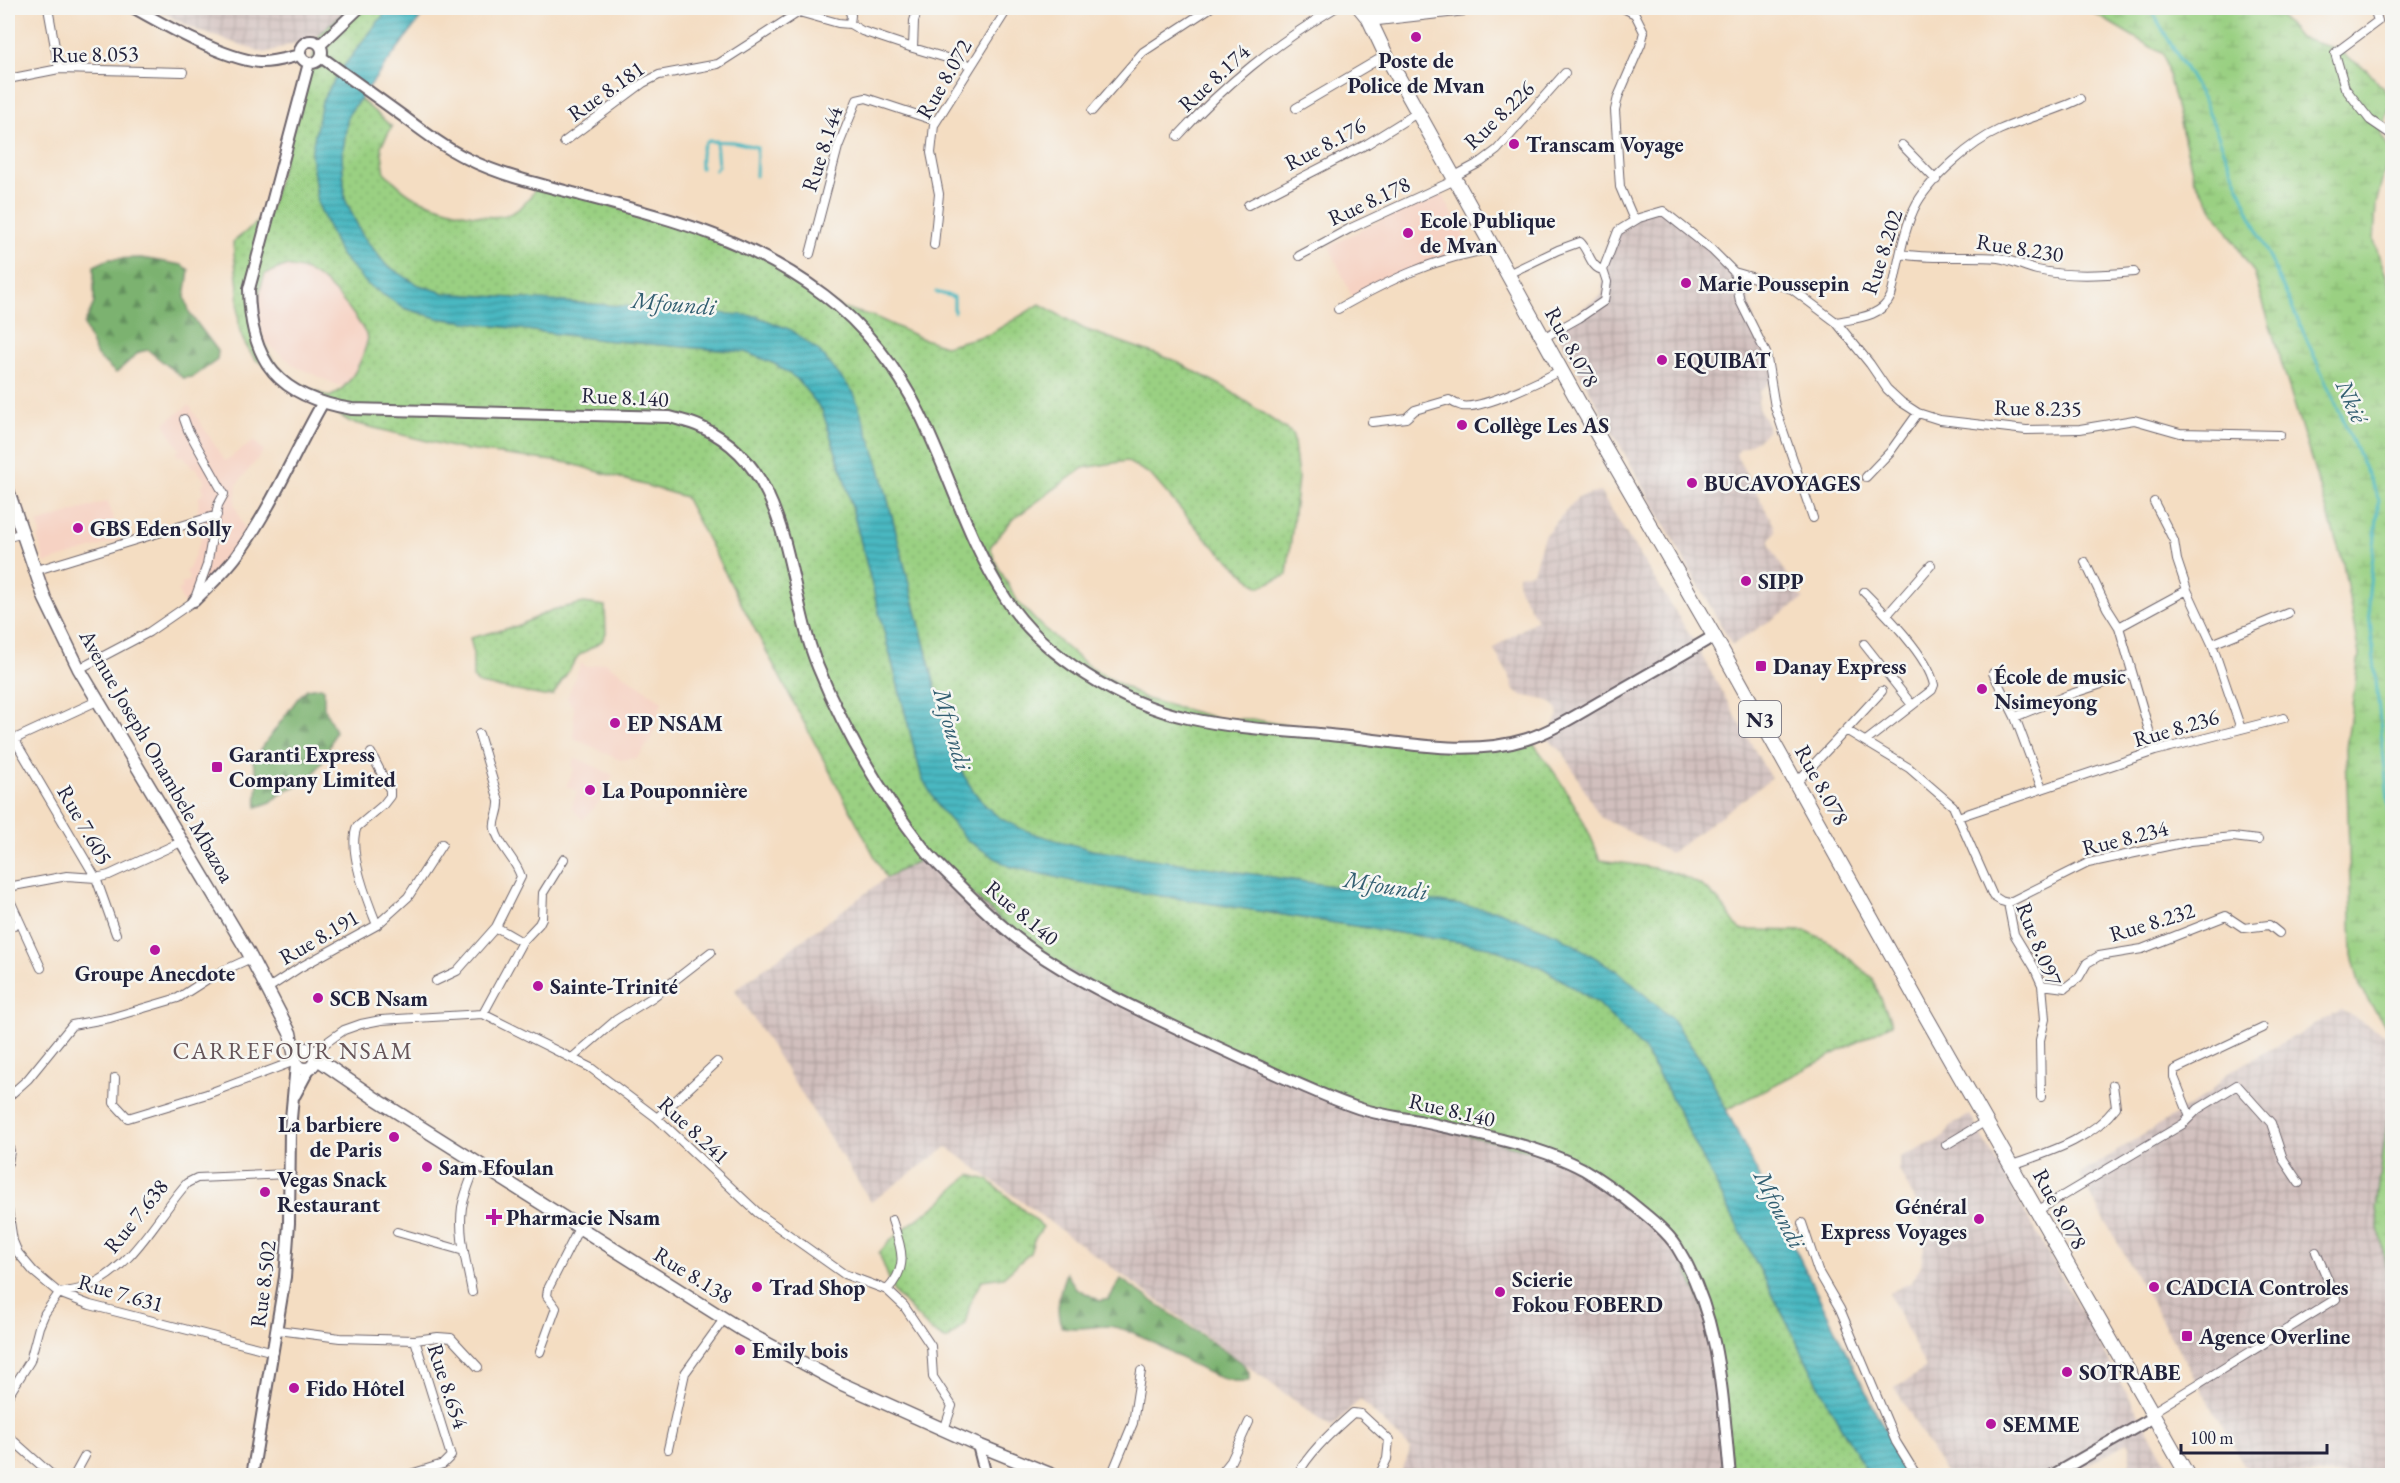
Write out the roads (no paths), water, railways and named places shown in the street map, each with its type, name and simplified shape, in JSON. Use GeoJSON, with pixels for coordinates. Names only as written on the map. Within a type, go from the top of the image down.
{"type":"FeatureCollection","features":[{"type":"Feature","properties":{"kind":"highway","name":"N3"},"geometry":{"type":"LineString","coordinates":[[1360,8],[1370,19]]}},
{"type":"Feature","properties":{"kind":"highway"},"geometry":{"type":"LineString","coordinates":[[1370,19],[1465,8]]}},
{"type":"Feature","properties":{"kind":"highway","name":"Rue 8.078"},"geometry":{"type":"LineString","coordinates":[[1370,19],[1386,55],[1492,249],[1714,636],[2188,1476]]}},
{"type":"Feature","properties":{"kind":"main road"},"geometry":{"type":"LineString","coordinates":[[134,8],[217,49],[245,58],[260,62],[300,55]]}},
{"type":"Feature","properties":{"kind":"main road"},"geometry":{"type":"LineString","coordinates":[[320,45],[359,8]]}},
{"type":"Feature","properties":{"kind":"main road"},"geometry":{"type":"LineString","coordinates":[[306,42],[315,42],[320,45],[321,57],[316,62],[309,63],[302,59],[300,50],[306,42]]}},
{"type":"Feature","properties":{"kind":"main road"},"geometry":{"type":"LineString","coordinates":[[321,57],[440,143],[470,160],[538,183],[705,230],[751,249],[792,272],[842,308],[892,367],[919,412],[970,533],[988,571],[1010,605],[1031,630],[1067,661],[1107,687],[1145,705],[1185,718],[1228,725],[1427,746],[1473,748],[1509,743],[1553,728],[1714,636]]}},
{"type":"Feature","properties":{"kind":"main road","name":"Rue 8.140"},"geometry":{"type":"LineString","coordinates":[[309,63],[249,290],[249,319],[257,346],[278,377],[322,404],[352,409],[670,417],[703,427],[730,446],[749,464],[767,488],[776,510],[801,619],[832,700],[877,783],[929,855],[980,906],[1042,957],[1109,996],[1357,1108],[1478,1135],[1539,1152],[1580,1167],[1610,1186],[1644,1213],[1675,1244],[1695,1281],[1713,1332],[1730,1476]]}},
{"type":"Feature","properties":{"kind":"main road"},"geometry":{"type":"LineString","coordinates":[[194,601],[237,555],[261,519],[322,404]]}},
{"type":"Feature","properties":{"kind":"main road","name":"Avenue Joseph Onambele Mbazoa"},"geometry":{"type":"LineString","coordinates":[[8,491],[34,572],[79,669],[251,957],[290,1033],[312,1059]]}},
{"type":"Feature","properties":{"kind":"main road","name":"Avenue Joseph Onambele Mbazoa"},"geometry":{"type":"LineString","coordinates":[[290,1033],[295,1061]]}},
{"type":"Feature","properties":{"kind":"main road"},"geometry":{"type":"LineString","coordinates":[[295,1061],[299,1051],[312,1059]]}},
{"type":"Feature","properties":{"kind":"main road","name":"Rue 8.138"},"geometry":{"type":"LineString","coordinates":[[295,1061],[302,1069],[312,1059],[332,1070],[724,1319],[842,1384],[978,1445],[1055,1476]]}},
{"type":"Feature","properties":{"kind":"main road","name":"Rue 8.502"},"geometry":{"type":"LineString","coordinates":[[295,1095],[312,1059]]}},
{"type":"Feature","properties":{"kind":"main road","name":"Rue 8.502"},"geometry":{"type":"LineString","coordinates":[[252,1476],[278,1330],[289,1223],[290,1129],[295,1095],[295,1061]]}},
{"type":"Feature","properties":{"kind":"main road"},"geometry":{"type":"LineString","coordinates":[[2051,1476],[2152,1415]]}},
{"type":"Feature","properties":{"kind":"main road"},"geometry":{"type":"LineString","coordinates":[[978,1445],[986,1476]]}},
{"type":"Feature","properties":{"kind":"street"},"geometry":{"type":"LineString","coordinates":[[48,8],[59,69]]}},
{"type":"Feature","properties":{"kind":"street"},"geometry":{"type":"LineString","coordinates":[[848,8],[851,15],[850,24]]}},
{"type":"Feature","properties":{"kind":"street"},"geometry":{"type":"LineString","coordinates":[[913,48],[914,21],[918,8]]}},
{"type":"Feature","properties":{"kind":"street","name":"Rue 8.072"},"geometry":{"type":"LineString","coordinates":[[934,245],[939,194],[931,153],[936,121],[1008,8]]}},
{"type":"Feature","properties":{"kind":"street"},"geometry":{"type":"LineString","coordinates":[[1092,111],[1143,52],[1210,8]]}},
{"type":"Feature","properties":{"kind":"street","name":"Rue 8.174"},"geometry":{"type":"LineString","coordinates":[[1178,136],[1227,85],[1284,39],[1335,8]]}},
{"type":"Feature","properties":{"kind":"street"},"geometry":{"type":"LineString","coordinates":[[1623,8],[1635,14],[1644,32],[1615,110],[1620,188],[1634,220]]}},
{"type":"Feature","properties":{"kind":"street"},"geometry":{"type":"LineString","coordinates":[[2374,8],[2378,21],[2335,53],[2345,88],[2370,120],[2392,135]]}},
{"type":"Feature","properties":{"kind":"street","name":"Rue 8.181"},"geometry":{"type":"LineString","coordinates":[[564,142],[643,83],[659,75],[718,64],[799,12],[850,24],[862,31],[970,65]]}},
{"type":"Feature","properties":{"kind":"street"},"geometry":{"type":"LineString","coordinates":[[1296,108],[1386,55]]}},
{"type":"Feature","properties":{"kind":"street","name":"Rue 8.053"},"geometry":{"type":"LineString","coordinates":[[8,79],[59,69],[183,72]]}},
{"type":"Feature","properties":{"kind":"street","name":"Rue 8.226"},"geometry":{"type":"LineString","coordinates":[[1454,179],[1497,150],[1565,73]]}},
{"type":"Feature","properties":{"kind":"street","name":"Rue 8.144"},"geometry":{"type":"LineString","coordinates":[[810,254],[838,147],[857,100],[866,98],[936,121]]}},
{"type":"Feature","properties":{"kind":"street","name":"Rue 8.202"},"geometry":{"type":"LineString","coordinates":[[1836,322],[1864,317],[1887,306],[1917,204],[1936,180],[1980,140],[1999,130],[2058,110],[2080,99]]}},
{"type":"Feature","properties":{"kind":"street","name":"Rue 8.176"},"geometry":{"type":"LineString","coordinates":[[1248,205],[1367,144],[1418,113]]}},
{"type":"Feature","properties":{"kind":"street"},"geometry":{"type":"LineString","coordinates":[[1902,145],[1936,180]]}},
{"type":"Feature","properties":{"kind":"street","name":"Rue 8.178"},"geometry":{"type":"LineString","coordinates":[[1299,256],[1349,229],[1454,179]]}},
{"type":"Feature","properties":{"kind":"street"},"geometry":{"type":"LineString","coordinates":[[1543,338],[1604,301],[1607,282],[1603,270],[1618,231],[1634,220],[1657,211],[1668,213],[1734,272],[1792,288],[1836,322]]}},
{"type":"Feature","properties":{"kind":"street"},"geometry":{"type":"LineString","coordinates":[[1508,274],[1580,242],[1594,266],[1603,270]]}},
{"type":"Feature","properties":{"kind":"street"},"geometry":{"type":"LineString","coordinates":[[1338,309],[1399,276],[1430,264],[1492,249]]}},
{"type":"Feature","properties":{"kind":"street","name":"Rue 8.230"},"geometry":{"type":"LineString","coordinates":[[1901,254],[1939,258],[2000,259],[2035,270],[2076,275],[2134,272]]}},
{"type":"Feature","properties":{"kind":"street"},"geometry":{"type":"LineString","coordinates":[[1734,272],[1740,301],[1766,353],[1775,407],[1813,518]]}},
{"type":"Feature","properties":{"kind":"street","name":"Rue 8.235"},"geometry":{"type":"LineString","coordinates":[[1836,322],[1887,389],[1901,402],[1918,413],[1949,422],[2026,430],[2080,429],[2134,420],[2180,433],[2280,435]]}},
{"type":"Feature","properties":{"kind":"street"},"geometry":{"type":"LineString","coordinates":[[1372,422],[1406,418],[1415,410],[1449,400],[1463,406],[1485,402],[1537,383],[1561,370]]}},
{"type":"Feature","properties":{"kind":"street"},"geometry":{"type":"LineString","coordinates":[[1866,477],[1890,452],[1918,413]]}},
{"type":"Feature","properties":{"kind":"street"},"geometry":{"type":"LineString","coordinates":[[79,669],[149,632],[194,601],[207,565],[217,514],[224,494],[184,419]]}},
{"type":"Feature","properties":{"kind":"street","name":"Rue 8.236"},"geometry":{"type":"LineString","coordinates":[[1958,817],[2155,751],[2241,729],[2212,644],[2187,590],[2177,560],[2174,541],[2154,502]]}},
{"type":"Feature","properties":{"kind":"street"},"geometry":{"type":"LineString","coordinates":[[34,572],[217,514]]}},
{"type":"Feature","properties":{"kind":"street"},"geometry":{"type":"LineString","coordinates":[[8,537],[21,534]]}},
{"type":"Feature","properties":{"kind":"street"},"geometry":{"type":"LineString","coordinates":[[2085,562],[2107,608],[2120,627],[2155,751]]}},
{"type":"Feature","properties":{"kind":"street"},"geometry":{"type":"LineString","coordinates":[[1887,615],[1931,565]]}},
{"type":"Feature","properties":{"kind":"street"},"geometry":{"type":"LineString","coordinates":[[2120,627],[2187,590]]}},
{"type":"Feature","properties":{"kind":"street"},"geometry":{"type":"LineString","coordinates":[[1864,592],[1887,615],[1919,655],[1933,680],[1932,690],[1866,741]]}},
{"type":"Feature","properties":{"kind":"street"},"geometry":{"type":"LineString","coordinates":[[2212,644],[2288,613]]}},
{"type":"Feature","properties":{"kind":"street"},"geometry":{"type":"LineString","coordinates":[[1864,644],[1912,705]]}},
{"type":"Feature","properties":{"kind":"street"},"geometry":{"type":"LineString","coordinates":[[1993,673],[2015,717],[2042,789]]}},
{"type":"Feature","properties":{"kind":"street"},"geometry":{"type":"LineString","coordinates":[[2015,717],[2067,695],[2132,674]]}},
{"type":"Feature","properties":{"kind":"street"},"geometry":{"type":"LineString","coordinates":[[1796,783],[1882,691]]}},
{"type":"Feature","properties":{"kind":"street"},"geometry":{"type":"LineString","coordinates":[[11,741],[98,701]]}},
{"type":"Feature","properties":{"kind":"street"},"geometry":{"type":"LineString","coordinates":[[2241,729],[2284,718]]}},
{"type":"Feature","properties":{"kind":"street","name":"Rue 8.097"},"geometry":{"type":"LineString","coordinates":[[1846,730],[1909,768],[1953,806],[1993,896],[2008,903],[2014,934],[2042,985],[2045,1019],[2040,1040],[2042,1097]]}},
{"type":"Feature","properties":{"kind":"street"},"geometry":{"type":"LineString","coordinates":[[436,981],[457,971],[496,927],[521,877],[516,861],[495,832],[494,825],[500,811],[499,801],[479,734]]}},
{"type":"Feature","properties":{"kind":"street","name":"Rue 7.605"},"geometry":{"type":"LineString","coordinates":[[11,741],[96,878],[116,933]]}},
{"type":"Feature","properties":{"kind":"street","name":"Rue 8.191"},"geometry":{"type":"LineString","coordinates":[[267,989],[299,968],[377,925],[362,885],[354,841],[357,827],[390,796],[390,790],[371,753]]}},
{"type":"Feature","properties":{"kind":"street","name":"Rue 8.234"},"geometry":{"type":"LineString","coordinates":[[2008,903],[2088,863],[2191,841],[2233,837],[2258,840]]}},
{"type":"Feature","properties":{"kind":"street"},"geometry":{"type":"LineString","coordinates":[[8,887],[68,876],[96,878],[124,869],[181,842]]}},
{"type":"Feature","properties":{"kind":"street"},"geometry":{"type":"LineString","coordinates":[[377,925],[408,897],[442,844]]}},
{"type":"Feature","properties":{"kind":"street"},"geometry":{"type":"LineString","coordinates":[[483,1014],[522,942],[539,924],[542,918],[543,893],[564,859]]}},
{"type":"Feature","properties":{"kind":"street"},"geometry":{"type":"LineString","coordinates":[[8,896],[18,923],[41,968]]}},
{"type":"Feature","properties":{"kind":"street","name":"Rue 8.232"},"geometry":{"type":"LineString","coordinates":[[2042,985],[2065,988],[2079,976],[2087,963],[2099,956],[2142,949],[2226,916],[2244,928],[2269,926],[2279,933]]}},
{"type":"Feature","properties":{"kind":"street"},"geometry":{"type":"LineString","coordinates":[[8,928],[18,923]]}},
{"type":"Feature","properties":{"kind":"street"},"geometry":{"type":"LineString","coordinates":[[496,927],[522,942]]}},
{"type":"Feature","properties":{"kind":"street"},"geometry":{"type":"LineString","coordinates":[[572,1058],[616,1020],[653,997],[711,952]]}},
{"type":"Feature","properties":{"kind":"street"},"geometry":{"type":"LineString","coordinates":[[8,1097],[28,1078],[72,1025],[110,1018],[178,998],[214,975],[251,957]]}},
{"type":"Feature","properties":{"kind":"street","name":"Rue 8.241"},"geometry":{"type":"LineString","coordinates":[[312,1059],[344,1030],[361,1024],[381,1020],[483,1014],[572,1058],[611,1082],[657,1118],[758,1213],[844,1274],[887,1290],[904,1306],[931,1346],[933,1377],[952,1406],[944,1430]]}},
{"type":"Feature","properties":{"kind":"street"},"geometry":{"type":"LineString","coordinates":[[2190,1117],[2174,1077],[2174,1070],[2263,1028]]}},
{"type":"Feature","properties":{"kind":"street"},"geometry":{"type":"LineString","coordinates":[[115,1078],[114,1103],[128,1118],[207,1094],[295,1061]]}},
{"type":"Feature","properties":{"kind":"street"},"geometry":{"type":"LineString","coordinates":[[657,1118],[717,1062]]}},
{"type":"Feature","properties":{"kind":"street"},"geometry":{"type":"LineString","coordinates":[[2012,1165],[2077,1140],[2102,1124],[2116,1107],[2113,1085]]}},
{"type":"Feature","properties":{"kind":"street"},"geometry":{"type":"LineString","coordinates":[[2037,1211],[2183,1124],[2198,1109],[2237,1085],[2271,1123],[2283,1159],[2299,1183]]}},
{"type":"Feature","properties":{"kind":"street"},"geometry":{"type":"LineString","coordinates":[[1946,1145],[1986,1121]]}},
{"type":"Feature","properties":{"kind":"street"},"geometry":{"type":"LineString","coordinates":[[8,1144],[10,1151],[8,1163]]}},
{"type":"Feature","properties":{"kind":"street"},"geometry":{"type":"LineString","coordinates":[[472,1292],[461,1236],[462,1206],[477,1162]]}},
{"type":"Feature","properties":{"kind":"street","name":"Rue 7.638"},"geometry":{"type":"LineString","coordinates":[[59,1293],[90,1286],[117,1269],[140,1245],[175,1197],[192,1179],[289,1174]]}},
{"type":"Feature","properties":{"kind":"street","name":"Rue 7.631"},"geometry":{"type":"LineString","coordinates":[[8,1209],[13,1241],[18,1253],[34,1272],[59,1293],[90,1305],[274,1352]]}},
{"type":"Feature","properties":{"kind":"street"},"geometry":{"type":"LineString","coordinates":[[887,1290],[898,1279],[902,1266],[900,1245],[892,1220]]}},
{"type":"Feature","properties":{"kind":"street"},"geometry":{"type":"LineString","coordinates":[[1802,1223],[1818,1270],[1840,1309],[1896,1442],[1917,1476]]}},
{"type":"Feature","properties":{"kind":"street"},"geometry":{"type":"LineString","coordinates":[[540,1352],[556,1308],[547,1296],[548,1289],[579,1228]]}},
{"type":"Feature","properties":{"kind":"street"},"geometry":{"type":"LineString","coordinates":[[397,1232],[464,1251]]}},
{"type":"Feature","properties":{"kind":"street"},"geometry":{"type":"LineString","coordinates":[[2152,1415],[2336,1299],[2316,1252]]}},
{"type":"Feature","properties":{"kind":"street"},"geometry":{"type":"LineString","coordinates":[[8,1396],[30,1361],[45,1313],[59,1293]]}},
{"type":"Feature","properties":{"kind":"street"},"geometry":{"type":"LineString","coordinates":[[668,1449],[685,1373],[724,1319]]}},
{"type":"Feature","properties":{"kind":"street","name":"Rue 8.654"},"geometry":{"type":"LineString","coordinates":[[278,1330],[340,1338],[415,1340],[451,1456],[443,1464],[404,1476]]}},
{"type":"Feature","properties":{"kind":"street"},"geometry":{"type":"LineString","coordinates":[[415,1340],[451,1338],[478,1367]]}},
{"type":"Feature","properties":{"kind":"street"},"geometry":{"type":"LineString","coordinates":[[1111,1476],[1133,1423],[1141,1371]]}},
{"type":"Feature","properties":{"kind":"street"},"geometry":{"type":"LineString","coordinates":[[1302,1467],[1310,1455],[1353,1413],[1361,1414],[1389,1440],[1387,1459],[1379,1476]]}},
{"type":"Feature","properties":{"kind":"street"},"geometry":{"type":"LineString","coordinates":[[1219,1476],[1231,1461],[1249,1422]]}},
{"type":"Feature","properties":{"kind":"street"},"geometry":{"type":"LineString","coordinates":[[8,1436],[53,1476]]}},
{"type":"Feature","properties":{"kind":"street"},"geometry":{"type":"LineString","coordinates":[[74,1476],[85,1456]]}},
{"type":"Feature","properties":{"kind":"water"},"geometry":{"type":"Polygon","coordinates":[[[389,8],[428,8],[348,115],[342,157],[345,199],[362,235],[386,265],[416,284],[444,293],[756,316],[791,330],[820,352],[854,393],[879,465],[953,757],[978,797],[999,817],[1044,837],[1092,850],[1499,911],[1558,935],[1619,972],[1672,1019],[1703,1063],[1881,1422],[1911,1475],[1869,1475],[1836,1418],[1667,1089],[1643,1049],[1596,1002],[1543,968],[1490,947],[1085,884],[1008,866],[968,841],[940,809],[922,778],[844,477],[822,410],[797,379],[773,363],[745,352],[603,340],[437,318],[404,308],[368,285],[340,254],[318,204],[311,154],[322,101],[340,71],[389,8]]]}},
{"type":"Feature","properties":{"kind":"waterway","name":"Nkié"},"geometry":{"type":"LineString","coordinates":[[2150,8],[2204,101],[2251,216],[2379,500],[2368,601],[2392,839]]}},
{"type":"Feature","properties":{"kind":"waterway"},"geometry":{"type":"LineString","coordinates":[[701,168],[701,153],[705,143],[708,141],[734,142],[757,147],[756,176]]}},
{"type":"Feature","properties":{"kind":"waterway"},"geometry":{"type":"LineString","coordinates":[[715,170],[718,166],[716,141]]}},
{"type":"Feature","properties":{"kind":"waterway"},"geometry":{"type":"LineString","coordinates":[[936,292],[954,297],[954,312]]}},
{"type":"Feature","properties":{"kind":"place","name":"Poste de Police de Mvan"},"geometry":{"type":"Point","coordinates":[1416,37]}},
{"type":"Feature","properties":{"kind":"place","name":"Transcam Voyage"},"geometry":{"type":"Point","coordinates":[1514,144]}},
{"type":"Feature","properties":{"kind":"place","name":"Ecole Publique de Mvan"},"geometry":{"type":"Point","coordinates":[1408,233]}},
{"type":"Feature","properties":{"kind":"place","name":"Marie Poussepin"},"geometry":{"type":"Point","coordinates":[1686,283]}},
{"type":"Feature","properties":{"kind":"place","name":"EQUIBAT"},"geometry":{"type":"Point","coordinates":[1662,360]}},
{"type":"Feature","properties":{"kind":"place","name":"Collège Les AS"},"geometry":{"type":"Point","coordinates":[1462,425]}},
{"type":"Feature","properties":{"kind":"place","name":"BUCAVOYAGES"},"geometry":{"type":"Point","coordinates":[1692,483]}},
{"type":"Feature","properties":{"kind":"place","name":"GBS Eden Solly"},"geometry":{"type":"Point","coordinates":[78,528]}},
{"type":"Feature","properties":{"kind":"place","name":"SIPP"},"geometry":{"type":"Point","coordinates":[1746,581]}},
{"type":"Feature","properties":{"kind":"place","name":"Danay Express"},"geometry":{"type":"Point","coordinates":[1761,666]}},
{"type":"Feature","properties":{"kind":"place","name":"École de music Nsimeyong"},"geometry":{"type":"Point","coordinates":[1982,689]}},
{"type":"Feature","properties":{"kind":"place","name":"EP NSAM"},"geometry":{"type":"Point","coordinates":[615,723]}},
{"type":"Feature","properties":{"kind":"place","name":"Garanti Express Company Limited"},"geometry":{"type":"Point","coordinates":[217,767]}},
{"type":"Feature","properties":{"kind":"place","name":"La Pouponnière"},"geometry":{"type":"Point","coordinates":[590,790]}},
{"type":"Feature","properties":{"kind":"place","name":"Groupe Anecdote"},"geometry":{"type":"Point","coordinates":[155,950]}},
{"type":"Feature","properties":{"kind":"place","name":"Sainte-Trinité"},"geometry":{"type":"Point","coordinates":[538,986]}},
{"type":"Feature","properties":{"kind":"place","name":"SCB Nsam"},"geometry":{"type":"Point","coordinates":[318,998]}},
{"type":"Feature","properties":{"kind":"place","name":"La barbiere de Paris"},"geometry":{"type":"Point","coordinates":[394,1137]}},
{"type":"Feature","properties":{"kind":"place","name":"Sam Efoulan"},"geometry":{"type":"Point","coordinates":[427,1167]}},
{"type":"Feature","properties":{"kind":"place","name":"Vegas Snack Restaurant"},"geometry":{"type":"Point","coordinates":[265,1192]}},
{"type":"Feature","properties":{"kind":"place","name":"Pharmacie Nsam"},"geometry":{"type":"Point","coordinates":[494,1217]}},
{"type":"Feature","properties":{"kind":"place","name":"Général Express Voyages"},"geometry":{"type":"Point","coordinates":[1979,1219]}},
{"type":"Feature","properties":{"kind":"place","name":"Trad Shop"},"geometry":{"type":"Point","coordinates":[757,1287]}},
{"type":"Feature","properties":{"kind":"place","name":"CADCIA Controles"},"geometry":{"type":"Point","coordinates":[2154,1287]}},
{"type":"Feature","properties":{"kind":"place","name":"Scierie Fokou FOBERD"},"geometry":{"type":"Point","coordinates":[1500,1292]}},
{"type":"Feature","properties":{"kind":"place","name":"Agence Overline"},"geometry":{"type":"Point","coordinates":[2187,1336]}},
{"type":"Feature","properties":{"kind":"place","name":"Emily bois"},"geometry":{"type":"Point","coordinates":[740,1350]}},
{"type":"Feature","properties":{"kind":"place","name":"SOTRABE"},"geometry":{"type":"Point","coordinates":[2067,1372]}},
{"type":"Feature","properties":{"kind":"place","name":"Fido Hôtel"},"geometry":{"type":"Point","coordinates":[294,1388]}},
{"type":"Feature","properties":{"kind":"place","name":"SEMME"},"geometry":{"type":"Point","coordinates":[1991,1424]}},
{"type":"Feature","properties":{"kind":"district","name":"CARREFOUR NSAM"},"geometry":{"type":"Point","coordinates":[293,1050]}},
{"type":"Feature","properties":{"kind":"water label","name":"Mfoundi"},"geometry":{"type":"Point","coordinates":[674,303]}},
{"type":"Feature","properties":{"kind":"water label","name":"Mfoundi"},"geometry":{"type":"Point","coordinates":[953,729]}},
{"type":"Feature","properties":{"kind":"water label","name":"Mfoundi"},"geometry":{"type":"Point","coordinates":[1386,885]}},
{"type":"Feature","properties":{"kind":"water label","name":"Mfoundi"},"geometry":{"type":"Point","coordinates":[1780,1209]}}]}
